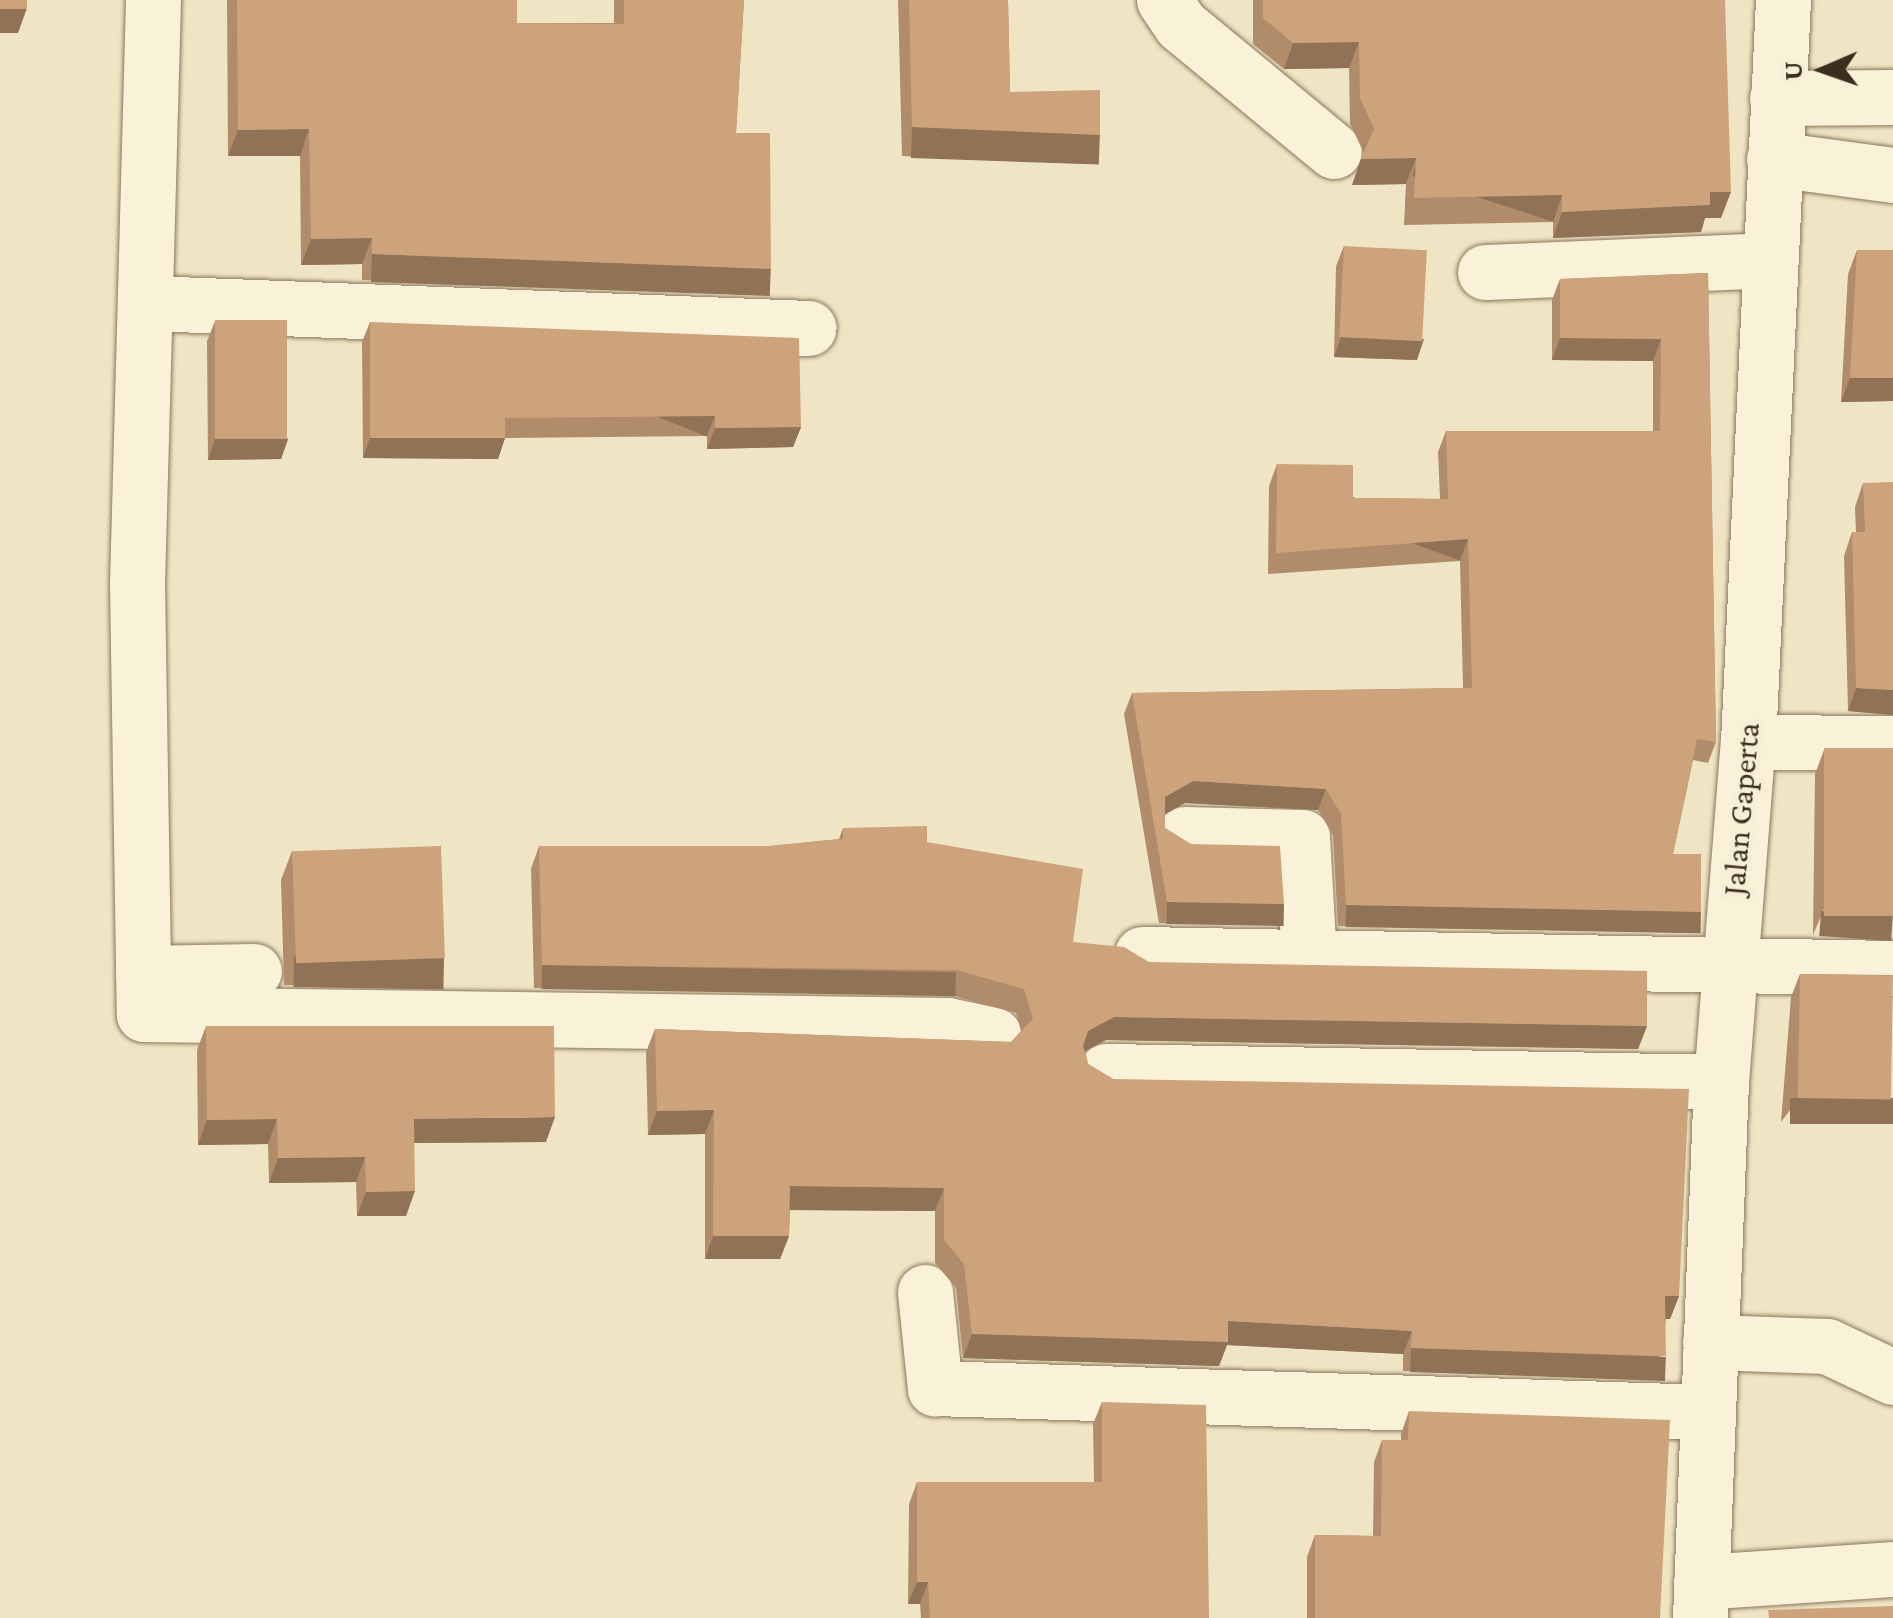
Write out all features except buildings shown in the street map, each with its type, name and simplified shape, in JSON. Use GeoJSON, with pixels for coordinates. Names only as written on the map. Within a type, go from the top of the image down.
{"type":"FeatureCollection","features":[{"type":"Feature","properties":{"kind":"street"},"geometry":{"type":"LineString","coordinates":[[152,0],[148,303],[137,583],[143,974],[148,1017],[928,1025],[994,1036]]}},
{"type":"Feature","properties":{"kind":"street"},"geometry":{"type":"LineString","coordinates":[[1164,0],[1181,25],[1334,151]]}},
{"type":"Feature","properties":{"kind":"street","name":"Jalan Gaperta"},"geometry":{"type":"LineString","coordinates":[[1701,1600],[1720,1082],[1748,742],[1783,0]]}},
{"type":"Feature","properties":{"kind":"street"},"geometry":{"type":"LineString","coordinates":[[1778,98],[1893,97]]}},
{"type":"Feature","properties":{"kind":"street"},"geometry":{"type":"LineString","coordinates":[[1774,159],[1893,175]]}},
{"type":"Feature","properties":{"kind":"street"},"geometry":{"type":"LineString","coordinates":[[1485,272],[1770,260]]}},
{"type":"Feature","properties":{"kind":"street"},"geometry":{"type":"LineString","coordinates":[[148,303],[809,328]]}},
{"type":"Feature","properties":{"kind":"street"},"geometry":{"type":"LineString","coordinates":[[1748,742],[1893,742]]}},
{"type":"Feature","properties":{"kind":"street"},"geometry":{"type":"LineString","coordinates":[[1184,834],[1302,837],[1309,958]]}},
{"type":"Feature","properties":{"kind":"street"},"geometry":{"type":"LineString","coordinates":[[1142,954],[1893,968]]}},
{"type":"Feature","properties":{"kind":"street"},"geometry":{"type":"LineString","coordinates":[[143,974],[254,972]]}},
{"type":"Feature","properties":{"kind":"street"},"geometry":{"type":"LineString","coordinates":[[1106,1071],[1720,1082]]}},
{"type":"Feature","properties":{"kind":"street"},"geometry":{"type":"LineString","coordinates":[[925,1292],[934,1388],[1706,1412]]}},
{"type":"Feature","properties":{"kind":"street"},"geometry":{"type":"LineString","coordinates":[[1710,1342],[1828,1346],[1893,1377]]}},
{"type":"Feature","properties":{"kind":"street"},"geometry":{"type":"LineString","coordinates":[[1701,1600],[1893,1569]]}}]}
